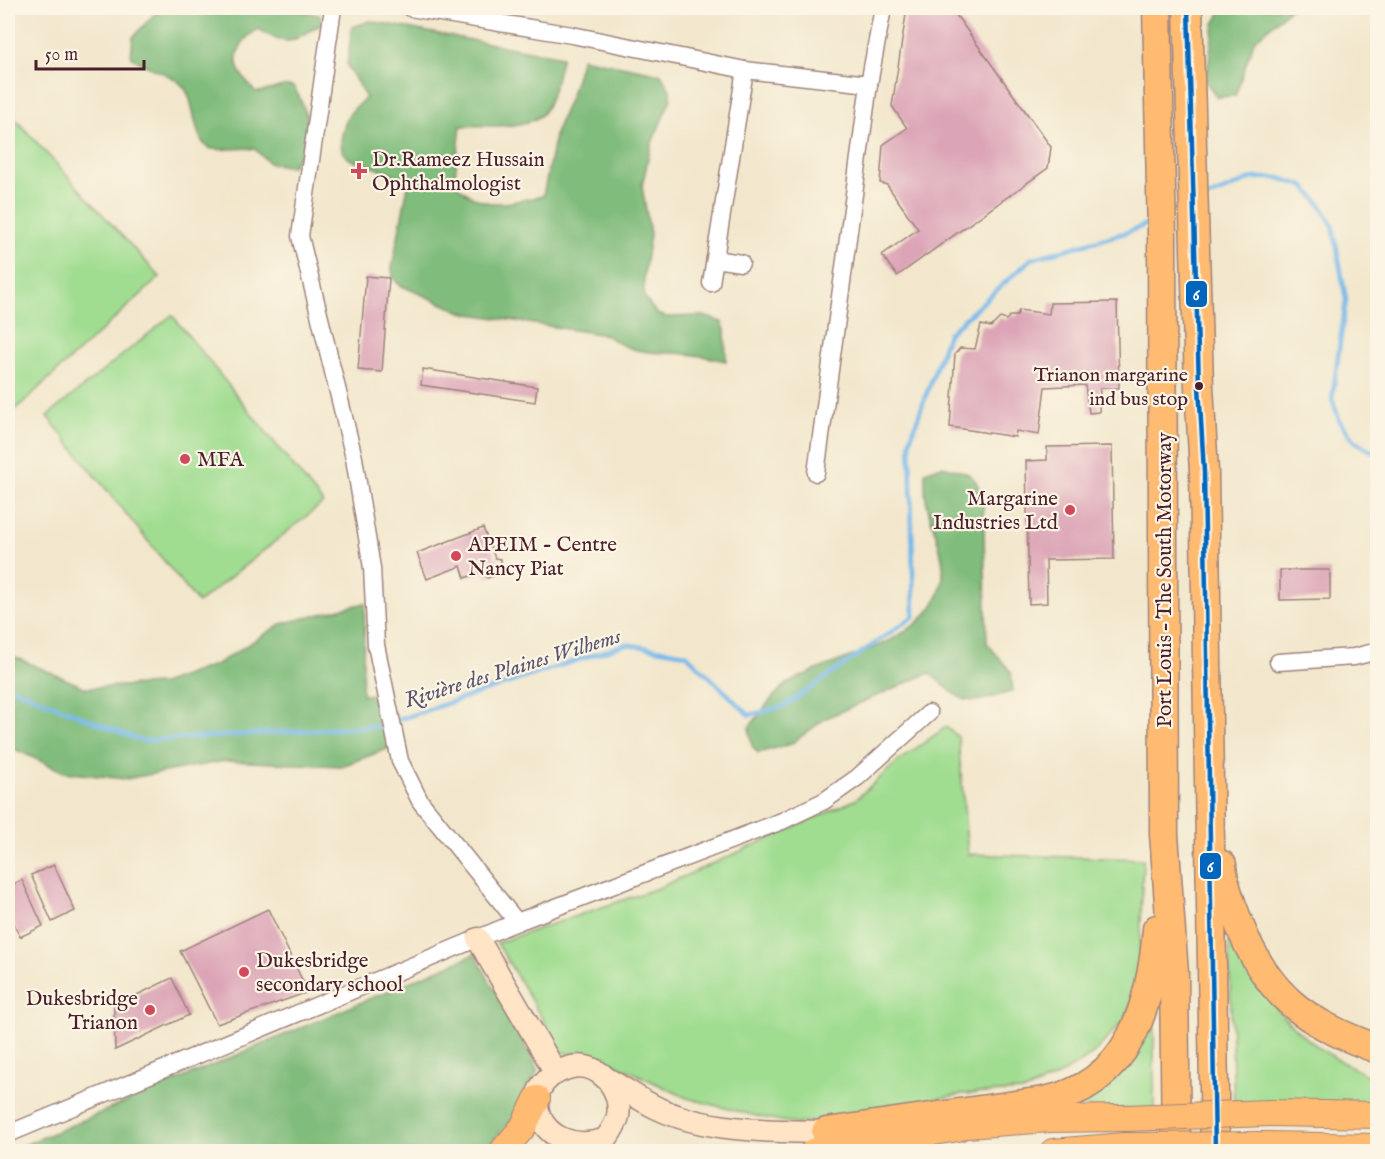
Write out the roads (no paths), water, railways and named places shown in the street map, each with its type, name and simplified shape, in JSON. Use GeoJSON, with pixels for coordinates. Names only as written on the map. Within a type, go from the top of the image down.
{"type":"FeatureCollection","features":[{"type":"Feature","properties":{"kind":"highway","name":"Port Louis – The South Motorway"},"geometry":{"type":"LineString","coordinates":[[1157,8],[1162,235],[1164,834],[1174,974],[1176,1152]]}},
{"type":"Feature","properties":{"kind":"highway","name":"Port Louis – The South Motorway"},"geometry":{"type":"LineString","coordinates":[[1188,8],[1204,472],[1215,1152]]}},
{"type":"Feature","properties":{"kind":"highway"},"geometry":{"type":"LineString","coordinates":[[1210,768],[1218,803],[1223,873],[1248,949],[1271,984],[1301,1013],[1337,1034],[1377,1049]]}},
{"type":"Feature","properties":{"kind":"highway"},"geometry":{"type":"LineString","coordinates":[[820,1142],[1061,1098],[1091,1084],[1112,1066],[1136,1030],[1149,991],[1156,947],[1164,834]]}},
{"type":"Feature","properties":{"kind":"highway"},"geometry":{"type":"LineString","coordinates":[[1212,948],[1218,985],[1218,1096],[1222,1152]]}},
{"type":"Feature","properties":{"kind":"main road"},"geometry":{"type":"LineString","coordinates":[[502,1152],[523,1127],[537,1099]]}},
{"type":"Feature","properties":{"kind":"main road"},"geometry":{"type":"LineString","coordinates":[[820,1142],[1049,1119],[1270,1113],[1377,1115]]}},
{"type":"Feature","properties":{"kind":"main road"},"geometry":{"type":"LineString","coordinates":[[1053,1152],[1124,1146],[1260,1145],[1377,1149]]}},
{"type":"Feature","properties":{"kind":"main road"},"geometry":{"type":"LineString","coordinates":[[1371,1152],[1377,1149]]}},
{"type":"Feature","properties":{"kind":"street"},"geometry":{"type":"LineString","coordinates":[[333,8],[300,226],[301,248],[354,458],[372,568],[376,645],[400,761],[420,801],[517,922]]}},
{"type":"Feature","properties":{"kind":"street"},"geometry":{"type":"LineString","coordinates":[[410,8],[481,13],[745,70],[869,84]]}},
{"type":"Feature","properties":{"kind":"street"},"geometry":{"type":"LineString","coordinates":[[816,473],[869,84],[883,8]]}},
{"type":"Feature","properties":{"kind":"street"},"geometry":{"type":"LineString","coordinates":[[711,283],[745,70]]}},
{"type":"Feature","properties":{"kind":"street"},"geometry":{"type":"LineString","coordinates":[[715,259],[741,263]]}},
{"type":"Feature","properties":{"kind":"street"},"geometry":{"type":"LineString","coordinates":[[1278,662],[1354,657],[1377,651]]}},
{"type":"Feature","properties":{"kind":"street"},"geometry":{"type":"LineString","coordinates":[[8,1134],[517,922],[771,825],[824,801],[858,777],[929,713]]}},
{"type":"Feature","properties":{"kind":"street"},"geometry":{"type":"LineString","coordinates":[[478,939],[556,1073]]}},
{"type":"Feature","properties":{"kind":"street"},"geometry":{"type":"LineString","coordinates":[[609,1080],[616,1091],[619,1104],[618,1118],[601,1146],[577,1149],[555,1146],[542,1129],[537,1116],[537,1099],[540,1089],[556,1073],[573,1066],[586,1067],[599,1072],[658,1109],[679,1116],[820,1142]]}},
{"type":"Feature","properties":{"kind":"waterway","name":"Rivière des Plaines Wilhems"},"geometry":{"type":"LineString","coordinates":[[1204,199],[1253,178],[1279,178],[1304,186],[1320,204],[1333,226],[1346,300],[1332,399],[1340,422],[1355,441],[1378,455]]}},
{"type":"Feature","properties":{"kind":"waterway","name":"Rivière des Plaines Wilhems"},"geometry":{"type":"LineString","coordinates":[[8,686],[141,741],[379,726],[626,644],[686,654],[749,715],[785,706],[914,616],[910,440],[948,334],[1031,259],[1128,232],[1152,222]]}},
{"type":"Feature","properties":{"kind":"place","name":"Dr.Rameez Hussain Ophthalmologist"},"geometry":{"type":"Point","coordinates":[359,171]}},
{"type":"Feature","properties":{"kind":"place","name":"Trianon margarine ind bus stop"},"geometry":{"type":"Point","coordinates":[1199,386]}},
{"type":"Feature","properties":{"kind":"place","name":"MFA"},"geometry":{"type":"Point","coordinates":[185,459]}},
{"type":"Feature","properties":{"kind":"place","name":"Margarine Industries Ltd"},"geometry":{"type":"Point","coordinates":[1070,510]}},
{"type":"Feature","properties":{"kind":"place","name":"APEIM - Centre Nancy Piat"},"geometry":{"type":"Point","coordinates":[456,556]}},
{"type":"Feature","properties":{"kind":"place","name":"Dukesbridge secondary school"},"geometry":{"type":"Point","coordinates":[244,972]}},
{"type":"Feature","properties":{"kind":"place","name":"Dukesbridge Trianon"},"geometry":{"type":"Point","coordinates":[150,1010]}}]}
